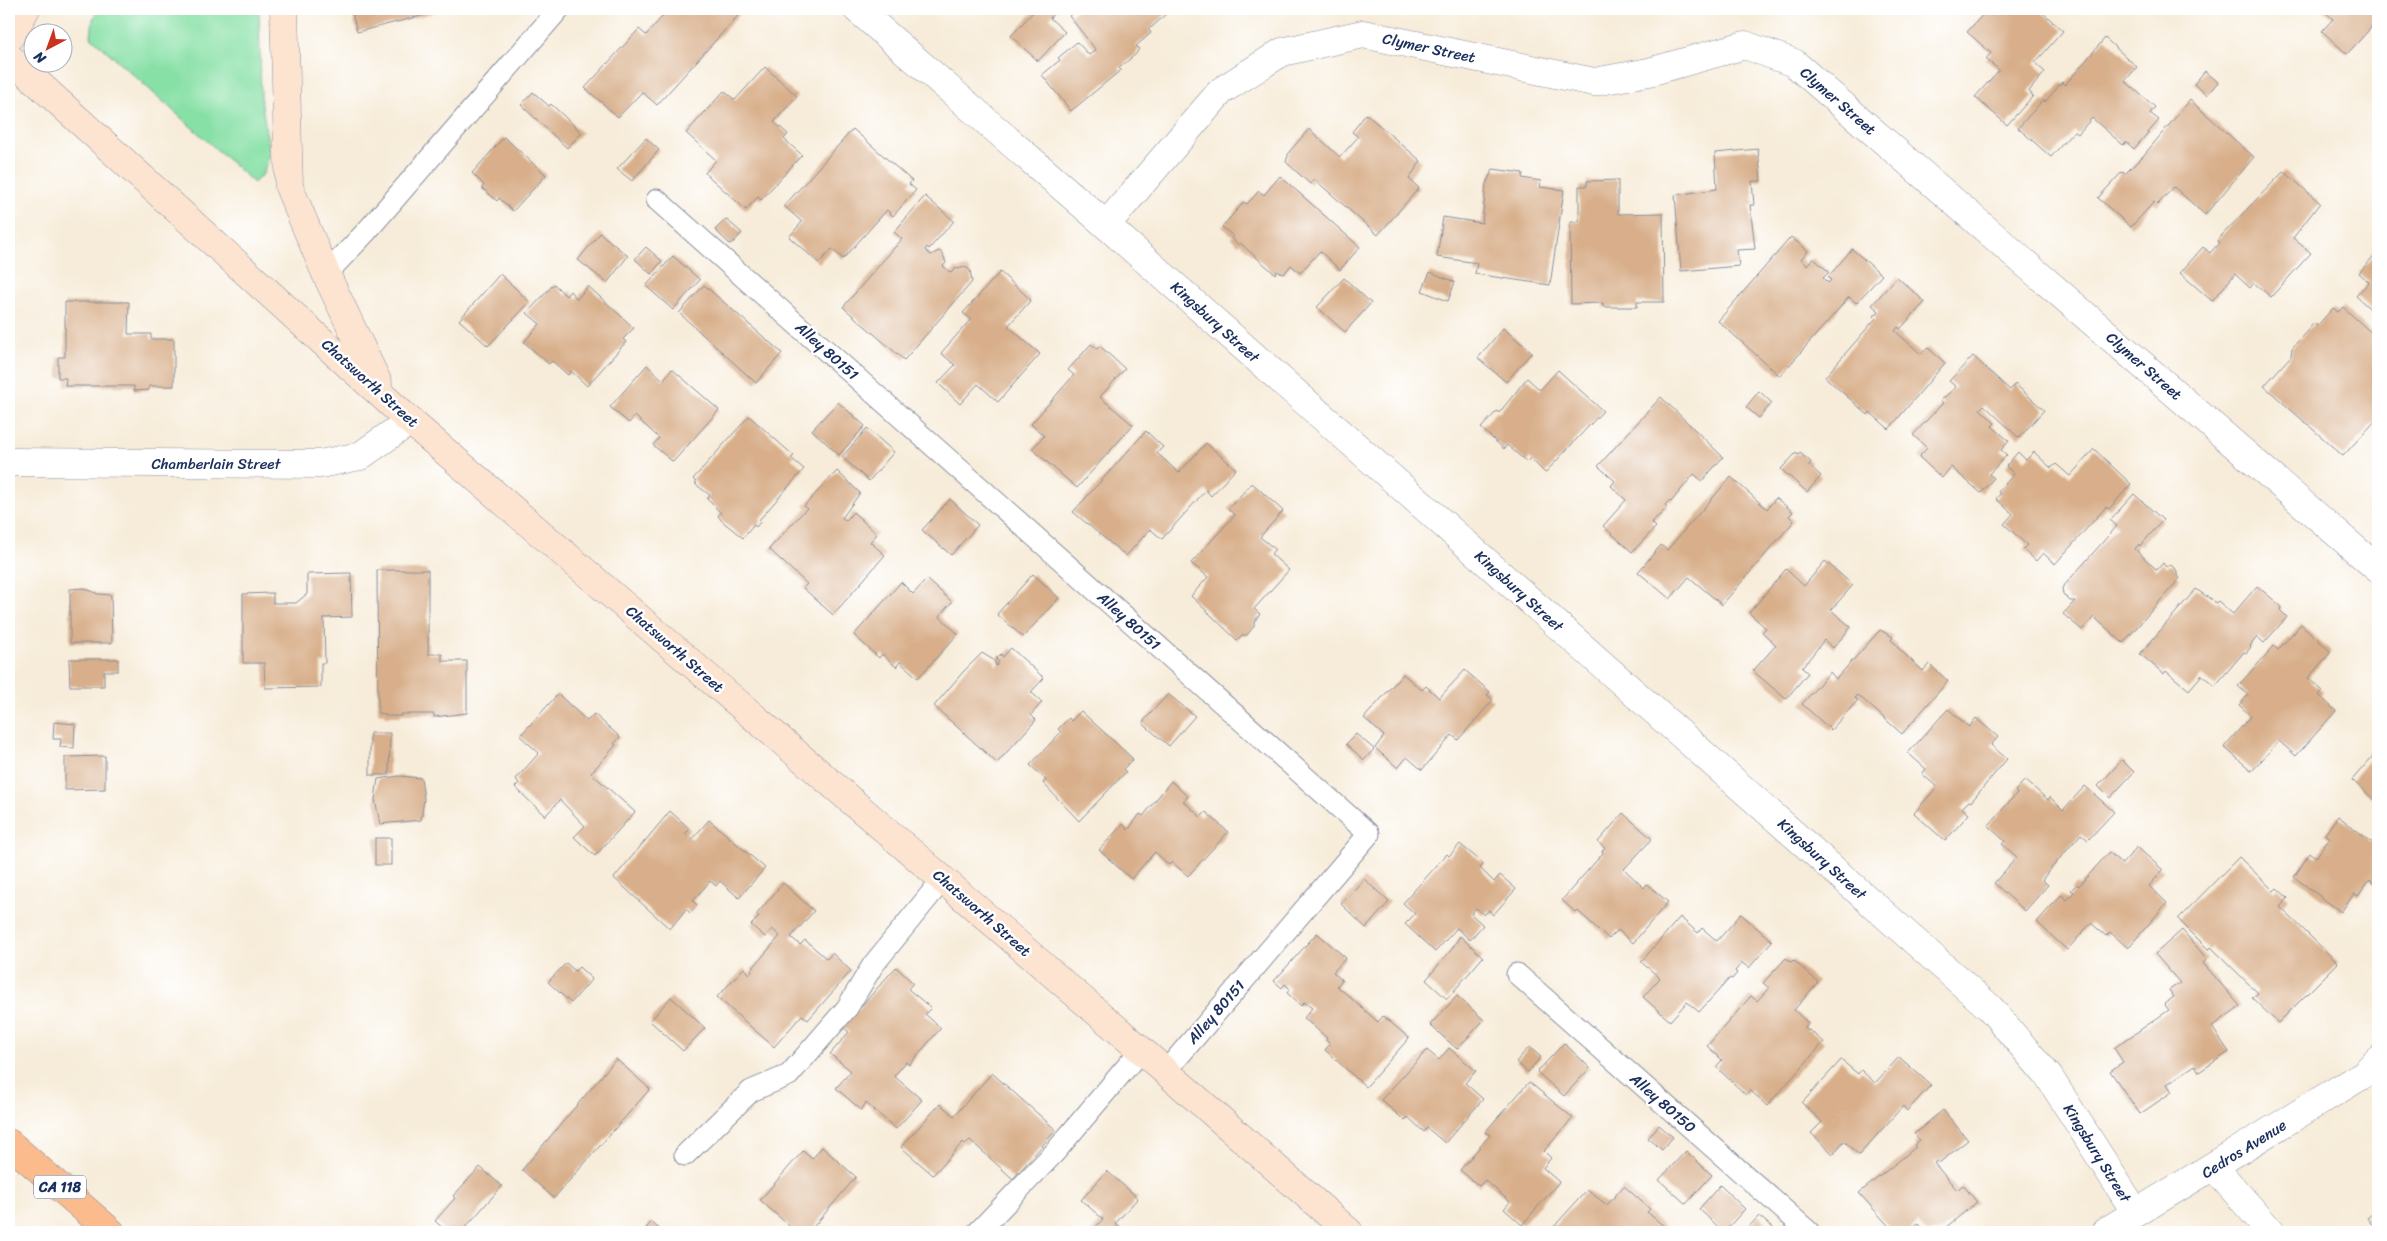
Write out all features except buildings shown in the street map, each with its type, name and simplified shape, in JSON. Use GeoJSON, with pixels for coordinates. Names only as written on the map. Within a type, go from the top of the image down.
{"type":"FeatureCollection","features":[{"type":"Feature","properties":{"kind":"highway","name":"CA 118"},"geometry":{"type":"LineString","coordinates":[[9,1143],[111,1232]]}},
{"type":"Feature","properties":{"kind":"main road"},"geometry":{"type":"LineString","coordinates":[[9,38],[26,9]]}},
{"type":"Feature","properties":{"kind":"main road"},"geometry":{"type":"LineString","coordinates":[[284,9],[289,187],[326,274],[384,396]]}},
{"type":"Feature","properties":{"kind":"main road","name":"Chatsworth Street"},"geometry":{"type":"LineString","coordinates":[[9,57],[410,420],[1166,1071],[1349,1232]]}},
{"type":"Feature","properties":{"kind":"street","name":"Kingsbury Street"},"geometry":{"type":"LineString","coordinates":[[857,9],[1106,225],[1990,1008],[2049,1077],[2136,1213]]}},
{"type":"Feature","properties":{"kind":"street","name":"Clymer Street"},"geometry":{"type":"LineString","coordinates":[[1106,225],[1221,91],[1282,52],[1363,34],[1594,82],[1648,72],[1745,45],[1794,63],[2378,569]]}},
{"type":"Feature","properties":{"kind":"street","name":"Chamberlain Street"},"geometry":{"type":"LineString","coordinates":[[9,462],[320,464],[360,456],[410,420]]}},
{"type":"Feature","properties":{"kind":"street","name":"Cedros Avenue"},"geometry":{"type":"LineString","coordinates":[[2106,1232],[2364,1074],[2378,1060]]}},
{"type":"Feature","properties":{"kind":"street"},"geometry":{"type":"LineString","coordinates":[[2214,1167],[2271,1232]]}},
{"type":"Feature","properties":{"kind":"lane"},"geometry":{"type":"LineString","coordinates":[[326,274],[366,232],[560,9]]}},
{"type":"Feature","properties":{"kind":"lane","name":"Alley 80151"},"geometry":{"type":"LineString","coordinates":[[657,200],[1369,834],[1166,1071]]}},
{"type":"Feature","properties":{"kind":"lane"},"geometry":{"type":"LineString","coordinates":[[685,1155],[752,1091],[789,1075],[847,1008],[873,965],[942,879]]}},
{"type":"Feature","properties":{"kind":"lane","name":"Alley 80150"},"geometry":{"type":"LineString","coordinates":[[1517,974],[1809,1232]]}},
{"type":"Feature","properties":{"kind":"lane"},"geometry":{"type":"LineString","coordinates":[[978,1232],[1054,1152],[1141,1050]]}},
{"type":"Feature","properties":{"kind":"green space"},"geometry":{"type":"Polygon","coordinates":[[[100,9],[259,9],[261,100],[270,154],[263,174],[254,183],[91,37],[93,19],[100,9]]]}}]}
